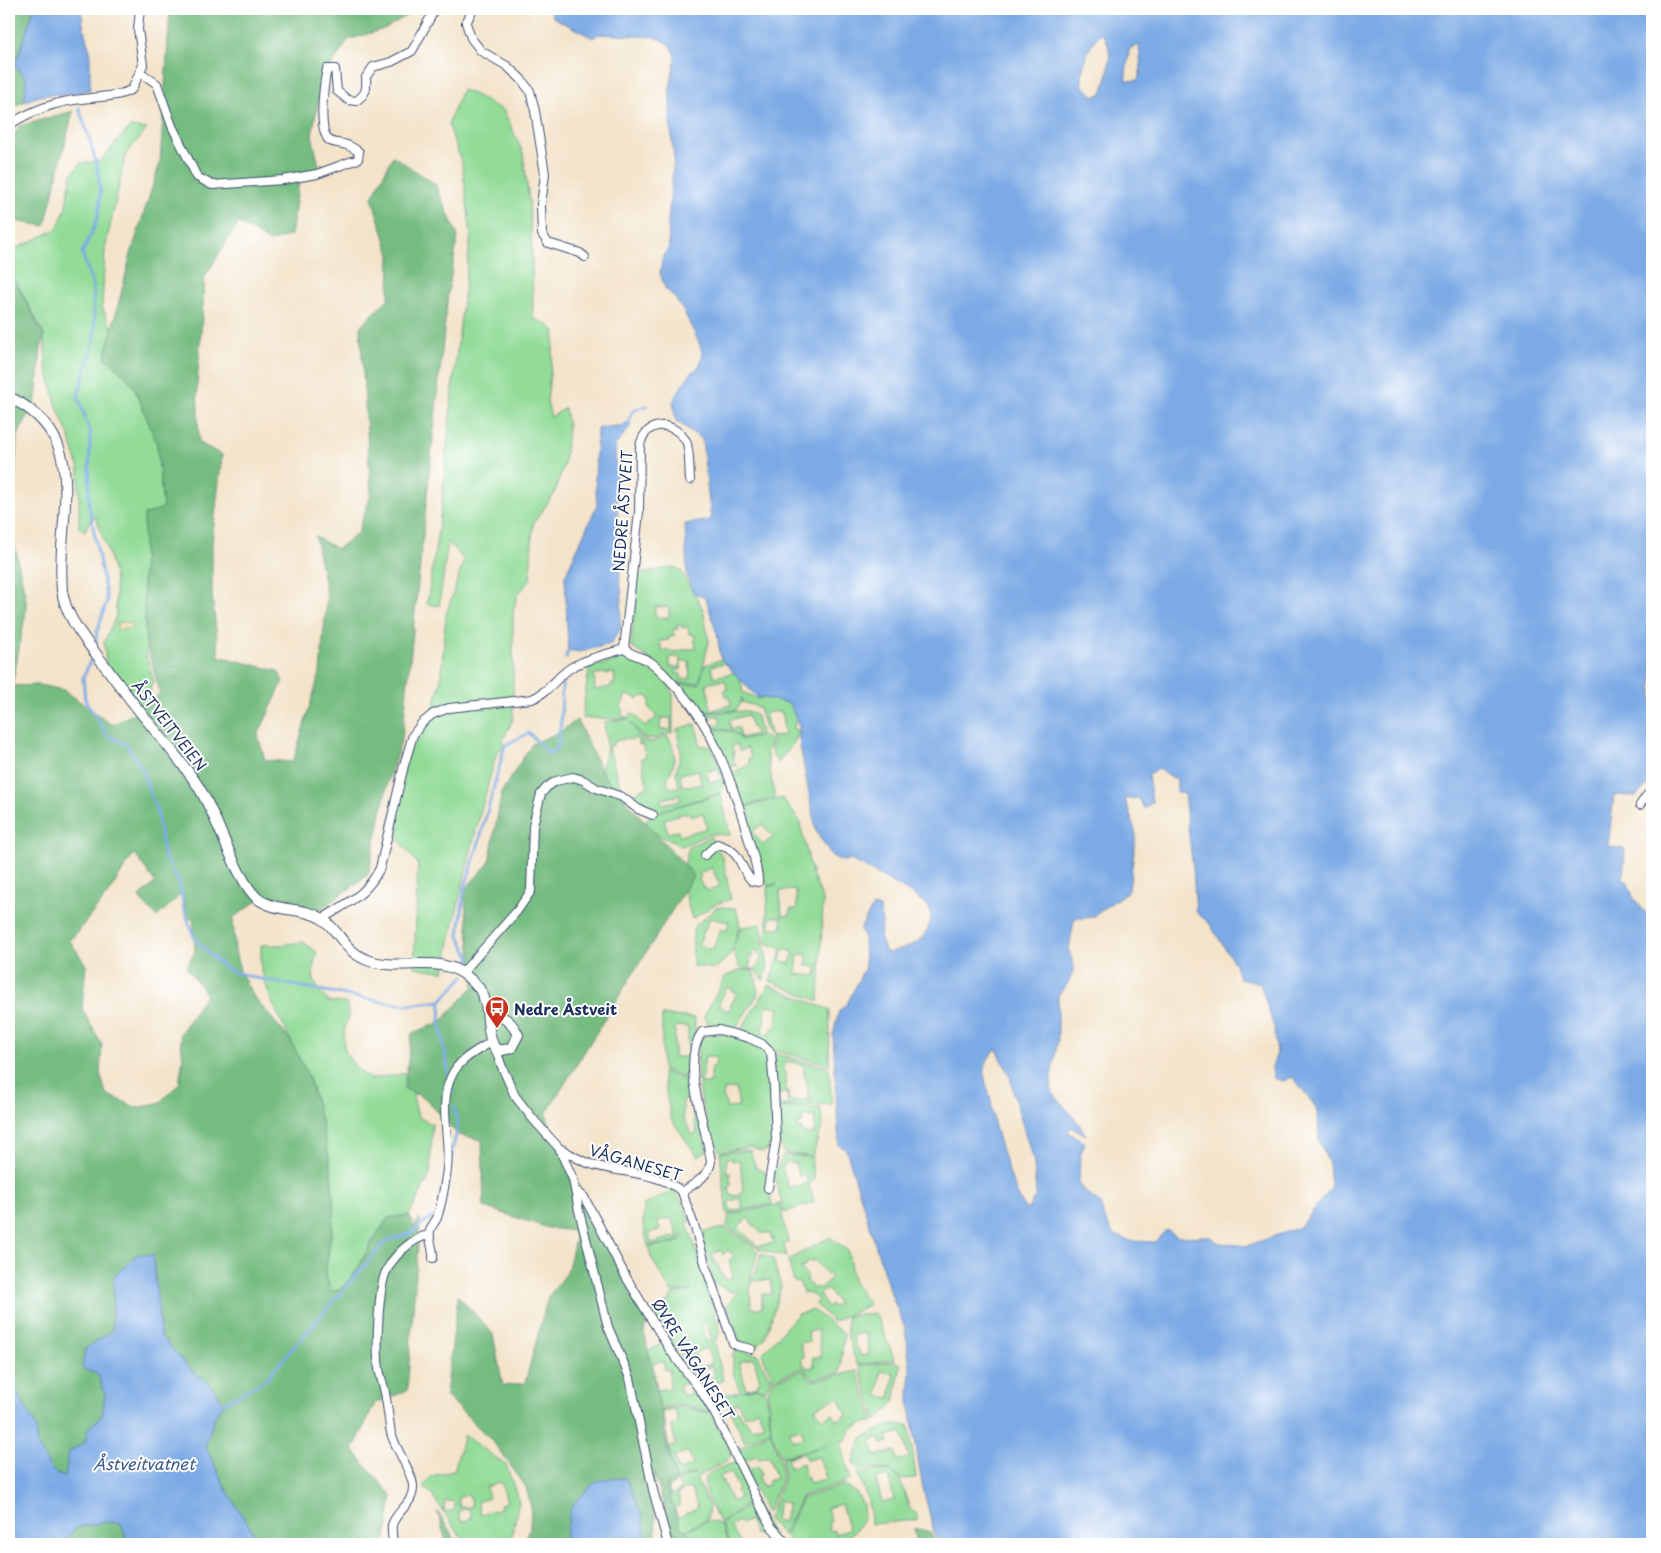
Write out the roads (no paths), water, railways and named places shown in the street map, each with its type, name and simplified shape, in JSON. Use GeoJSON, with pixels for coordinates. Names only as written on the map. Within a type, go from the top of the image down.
{"type":"FeatureCollection","features":[{"type":"Feature","properties":{"kind":"street"},"geometry":{"type":"LineString","coordinates":[[9,125],[39,108],[80,99],[128,92],[134,86],[142,65],[138,28],[140,9]]}},
{"type":"Feature","properties":{"kind":"street"},"geometry":{"type":"LineString","coordinates":[[140,72],[157,84],[172,126],[197,177],[212,186],[283,180],[318,174],[358,159],[359,152],[350,146],[330,140],[324,133],[323,121],[327,69],[335,69],[337,91],[348,100],[356,102],[364,96],[367,89],[366,77],[374,68],[412,51],[435,9]]}},
{"type":"Feature","properties":{"kind":"street"},"geometry":{"type":"LineString","coordinates":[[473,9],[466,23],[471,38],[481,51],[507,66],[521,79],[530,91],[545,174],[542,234],[548,243],[580,252],[585,257]]}},
{"type":"Feature","properties":{"kind":"street","name":"ÅSTVEITVEIEN"},"geometry":{"type":"LineString","coordinates":[[9,396],[41,419],[54,436],[62,458],[66,483],[62,593],[74,625],[144,717],[179,758],[200,789],[234,863],[249,889],[266,904],[304,911],[322,919],[350,950],[369,960],[394,964],[446,964],[466,975]]}},
{"type":"Feature","properties":{"kind":"street","name":"NEDRE ÅSTVEIT"},"geometry":{"type":"LineString","coordinates":[[624,649],[639,512],[640,446],[645,432],[653,427],[664,426],[678,431],[687,443],[690,480]]}},
{"type":"Feature","properties":{"kind":"street"},"geometry":{"type":"LineString","coordinates":[[322,919],[363,893],[374,880],[380,868],[404,765],[413,736],[422,723],[433,714],[450,708],[532,699],[540,696],[572,667],[592,658],[624,649],[646,660],[678,688],[704,725],[733,787],[758,874],[758,882],[752,882],[739,858],[728,848],[717,844],[705,855]]}},
{"type":"Feature","properties":{"kind":"street"},"geometry":{"type":"LineString","coordinates":[[493,1046],[488,1013],[481,990],[466,975],[471,964],[517,911],[531,891],[533,825],[541,794],[556,781],[573,777],[622,797],[638,809],[652,815]]}},
{"type":"Feature","properties":{"kind":"street"},"geometry":{"type":"LineString","coordinates":[[1640,805],[1647,795],[1652,792]]}},
{"type":"Feature","properties":{"kind":"street"},"geometry":{"type":"LineString","coordinates":[[433,1258],[434,1250],[429,1235],[430,1229],[437,1217],[447,1167],[446,1095],[450,1078],[456,1066],[466,1057],[493,1046],[503,1050],[511,1048],[518,1035],[514,1026],[506,1019],[497,1014],[488,1013]]}},
{"type":"Feature","properties":{"kind":"street","name":"VÅGANESET"},"geometry":{"type":"LineString","coordinates":[[493,1046],[516,1096],[532,1120],[559,1148],[586,1163],[658,1179],[677,1187],[682,1192],[697,1182],[710,1168],[710,1154],[695,1085],[694,1057],[698,1038],[702,1032],[718,1030],[749,1038],[762,1044],[770,1053],[774,1087],[776,1140],[768,1188]]}},
{"type":"Feature","properties":{"kind":"street","name":"VÅGANESET"},"geometry":{"type":"LineString","coordinates":[[559,1148],[576,1191],[579,1211],[608,1326],[630,1378],[653,1490],[668,1544]]}},
{"type":"Feature","properties":{"kind":"street","name":"ØVRE VÅGANESET"},"geometry":{"type":"LineString","coordinates":[[576,1191],[584,1197],[626,1277],[670,1350],[701,1391],[714,1412],[770,1525],[787,1544]]}},
{"type":"Feature","properties":{"kind":"street"},"geometry":{"type":"LineString","coordinates":[[682,1192],[733,1343],[738,1346],[751,1348]]}},
{"type":"Feature","properties":{"kind":"street"},"geometry":{"type":"LineString","coordinates":[[393,1544],[392,1526],[408,1503],[414,1487],[391,1433],[380,1369],[378,1346],[381,1294],[386,1274],[392,1261],[413,1241],[429,1235]]}},
{"type":"Feature","properties":{"kind":"water"},"geometry":{"type":"Polygon","coordinates":[[[34,9],[81,9],[90,51],[90,90],[59,96],[56,94],[40,96],[25,101],[25,78],[15,66],[34,9]]]}},
{"type":"Feature","properties":{"kind":"water"},"geometry":{"type":"Polygon","coordinates":[[[550,9],[1652,9],[1652,784],[1636,796],[1614,795],[1608,846],[1625,849],[1623,879],[1627,881],[1633,897],[1652,921],[1652,1544],[937,1544],[922,1484],[909,1401],[910,1366],[905,1328],[889,1289],[846,1149],[839,1145],[833,1035],[839,1011],[847,1004],[865,967],[864,938],[860,929],[873,906],[880,908],[882,925],[880,936],[885,951],[889,953],[918,942],[928,929],[931,913],[925,903],[893,883],[851,860],[842,861],[832,856],[816,831],[799,740],[799,725],[789,703],[757,697],[721,659],[717,634],[706,599],[693,592],[687,575],[685,524],[711,520],[702,439],[676,421],[673,402],[691,373],[699,367],[703,355],[684,312],[665,288],[660,273],[663,256],[669,248],[668,221],[674,159],[670,121],[670,88],[675,59],[673,50],[665,41],[654,37],[598,34],[595,37],[591,37],[553,17],[550,9]],[[1101,33],[1096,38],[1086,57],[1082,78],[1082,85],[1095,97],[1102,93],[1109,62],[1106,39],[1101,33]],[[1139,45],[1129,49],[1126,81],[1138,80],[1141,68],[1139,45]],[[1158,769],[1148,774],[1152,802],[1144,809],[1139,798],[1125,799],[1136,834],[1129,890],[1093,917],[1074,919],[1069,950],[1074,968],[1069,982],[1058,995],[1058,1041],[1051,1076],[1052,1092],[1086,1135],[1071,1127],[1068,1132],[1085,1143],[1080,1155],[1079,1185],[1086,1193],[1100,1203],[1104,1217],[1113,1234],[1131,1241],[1155,1242],[1166,1230],[1179,1237],[1209,1236],[1219,1243],[1247,1246],[1300,1227],[1331,1188],[1329,1164],[1319,1141],[1318,1110],[1293,1077],[1283,1081],[1273,1078],[1272,1067],[1277,1053],[1274,1027],[1260,983],[1239,978],[1235,964],[1209,923],[1196,912],[1184,794],[1177,792],[1177,780],[1158,769]],[[997,1049],[989,1057],[986,1065],[985,1081],[1002,1151],[1012,1181],[1027,1210],[1036,1196],[1034,1163],[1010,1077],[997,1049]]]}},
{"type":"Feature","properties":{"kind":"water"},"geometry":{"type":"Polygon","coordinates":[[[625,423],[631,424],[630,427],[615,446],[622,597],[620,629],[611,644],[579,652],[568,650],[565,576],[597,505],[595,478],[597,430],[598,428],[625,425],[625,423]]]}},
{"type":"Feature","properties":{"kind":"water","name":"Åstveitvatnet"},"geometry":{"type":"Polygon","coordinates":[[[138,1254],[153,1255],[161,1336],[193,1372],[209,1383],[224,1403],[216,1414],[205,1445],[226,1489],[257,1539],[264,1544],[128,1544],[121,1523],[104,1522],[76,1528],[62,1544],[9,1544],[9,1379],[36,1426],[37,1445],[52,1470],[65,1478],[69,1452],[85,1442],[88,1429],[102,1416],[105,1395],[98,1375],[82,1368],[85,1349],[112,1331],[114,1276],[138,1254]]]}},
{"type":"Feature","properties":{"kind":"water"},"geometry":{"type":"Polygon","coordinates":[[[626,1478],[643,1519],[647,1544],[564,1544],[571,1508],[578,1499],[599,1481],[626,1478]]]}},
{"type":"Feature","properties":{"kind":"waterway"},"geometry":{"type":"LineString","coordinates":[[79,108],[97,166],[100,195],[95,225],[82,253],[93,285],[95,339],[78,396],[90,432],[89,505],[107,601],[97,632],[95,649]]}},
{"type":"Feature","properties":{"kind":"waterway"},"geometry":{"type":"LineString","coordinates":[[629,423],[634,411],[647,406]]}},
{"type":"Feature","properties":{"kind":"waterway"},"geometry":{"type":"LineString","coordinates":[[566,658],[568,650]]}},
{"type":"Feature","properties":{"kind":"waterway"},"geometry":{"type":"LineString","coordinates":[[93,655],[83,678],[85,700],[108,736],[126,744],[143,770],[157,812],[164,857],[179,882],[184,909],[194,937],[210,955],[228,970],[255,978],[408,1005],[441,1001],[464,976]]}},
{"type":"Feature","properties":{"kind":"waterway"},"geometry":{"type":"LineString","coordinates":[[469,960],[470,957],[459,936],[464,890],[505,745],[529,733],[549,754],[557,748],[561,722],[562,684]]}},
{"type":"Feature","properties":{"kind":"waterway"},"geometry":{"type":"LineString","coordinates":[[441,1001],[440,1022],[449,1076]]}},
{"type":"Feature","properties":{"kind":"waterway"},"geometry":{"type":"LineString","coordinates":[[451,1084],[452,1093]]}},
{"type":"Feature","properties":{"kind":"waterway"},"geometry":{"type":"LineString","coordinates":[[451,1157],[458,1126],[454,1107]]}},
{"type":"Feature","properties":{"kind":"waterway"},"geometry":{"type":"LineString","coordinates":[[224,1403],[265,1380],[386,1241],[409,1234],[433,1216]]}},
{"type":"Feature","properties":{"kind":"place","name":"Nedre Åstveit"},"geometry":{"type":"Point","coordinates":[497,1029]}}]}
